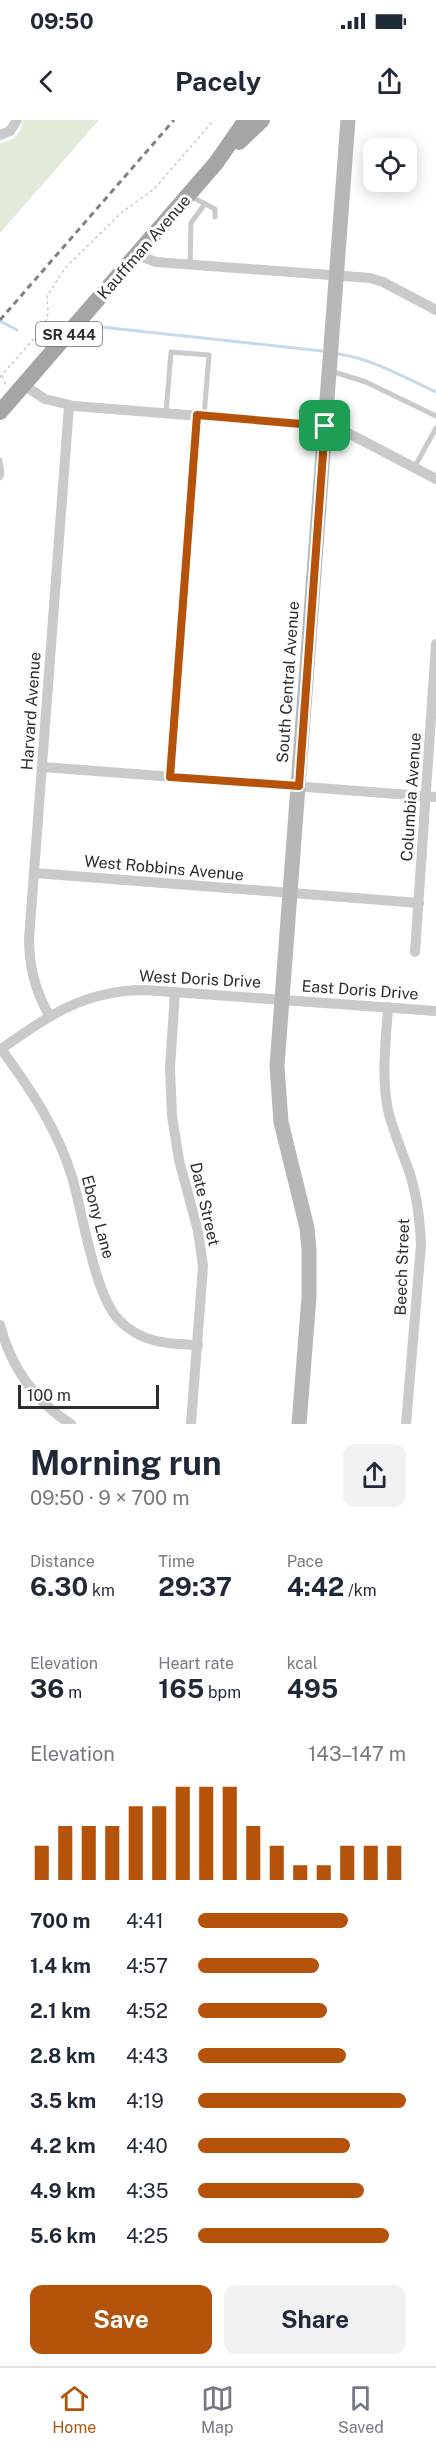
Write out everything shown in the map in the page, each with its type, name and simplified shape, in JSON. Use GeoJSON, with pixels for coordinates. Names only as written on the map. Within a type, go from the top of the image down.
{"type":"FeatureCollection","features":[{"type":"Feature","properties":{"kind":"main road","name":"Kauffman Avenue"},"geometry":{"type":"LineString","coordinates":[[0,412],[216,163],[246,120]]}},
{"type":"Feature","properties":{"kind":"main road","name":"Kauffman Avenue"},"geometry":{"type":"LineString","coordinates":[[216,163],[262,120]]}},
{"type":"Feature","properties":{"kind":"street"},"geometry":{"type":"LineString","coordinates":[[5,133],[17,120]]}},
{"type":"Feature","properties":{"kind":"street","name":"South Central Avenue"},"geometry":{"type":"LineString","coordinates":[[299,1424],[310,1267],[307,1228],[279,1107],[277,1066],[348,120]]}},
{"type":"Feature","properties":{"kind":"street"},"geometry":{"type":"LineString","coordinates":[[137,255],[150,261],[379,280],[436,310]]}},
{"type":"Feature","properties":{"kind":"street"},"geometry":{"type":"LineString","coordinates":[[24,386],[45,399],[69,406],[325,426],[346,432],[435,477]]}},
{"type":"Feature","properties":{"kind":"street","name":"Harvard Avenue"},"geometry":{"type":"LineString","coordinates":[[49,1015],[40,999],[31,967],[29,939],[69,406]]}},
{"type":"Feature","properties":{"kind":"street"},"geometry":{"type":"LineString","coordinates":[[170,777],[201,415]]}},
{"type":"Feature","properties":{"kind":"street","name":"Columbia Avenue"},"geometry":{"type":"LineString","coordinates":[[415,952],[431,796],[436,644]]}},
{"type":"Feature","properties":{"kind":"street"},"geometry":{"type":"LineString","coordinates":[[43,766],[431,796]]}},
{"type":"Feature","properties":{"kind":"street","name":"West Robbins Avenue"},"geometry":{"type":"LineString","coordinates":[[35,873],[419,903]]}},
{"type":"Feature","properties":{"kind":"street","name":"West Doris Drive"},"geometry":{"type":"LineString","coordinates":[[1,1050],[49,1015],[78,1001],[109,993],[134,990],[282,999]]}},
{"type":"Feature","properties":{"kind":"street","name":"Date Street"},"geometry":{"type":"LineString","coordinates":[[175,992],[170,1068],[172,1116],[179,1160],[202,1256],[203,1282],[191,1424]]}},
{"type":"Feature","properties":{"kind":"street","name":"East Doris Drive"},"geometry":{"type":"LineString","coordinates":[[282,999],[436,1011]]}},
{"type":"Feature","properties":{"kind":"street","name":"Beech Street"},"geometry":{"type":"LineString","coordinates":[[388,1007],[384,1066],[386,1096],[392,1123],[415,1190],[421,1245],[406,1424]]}},
{"type":"Feature","properties":{"kind":"street","name":"Ebony Lane"},"geometry":{"type":"LineString","coordinates":[[1,1050],[36,1100],[63,1154],[71,1175],[101,1289],[111,1310],[126,1326],[141,1336],[165,1343],[198,1345]]}},
{"type":"Feature","properties":{"kind":"street"},"geometry":{"type":"LineString","coordinates":[[0,1325],[11,1356],[24,1379],[48,1406],[71,1424]]}},
{"type":"Feature","properties":{"kind":"lane"},"geometry":{"type":"LineString","coordinates":[[189,195],[215,209],[215,217]]}},
{"type":"Feature","properties":{"kind":"lane"},"geometry":{"type":"LineString","coordinates":[[190,265],[191,223],[204,205]]}},
{"type":"Feature","properties":{"kind":"lane"},"geometry":{"type":"LineString","coordinates":[[175,211],[191,223]]}},
{"type":"Feature","properties":{"kind":"lane"},"geometry":{"type":"LineString","coordinates":[[166,413],[171,352],[209,355],[201,415]]}},
{"type":"Feature","properties":{"kind":"lane"},"geometry":{"type":"LineString","coordinates":[[329,370],[366,382],[436,416]]}},
{"type":"Feature","properties":{"kind":"lane"},"geometry":{"type":"LineString","coordinates":[[414,468],[436,428]]}},
{"type":"Feature","properties":{"kind":"lane"},"geometry":{"type":"LineString","coordinates":[[0,460],[2,474],[0,478]]}},
{"type":"Feature","properties":{"kind":"path"},"geometry":{"type":"LineString","coordinates":[[0,377],[45,326],[48,313],[47,296],[65,268],[121,213],[154,189],[214,120]]}},
{"type":"Feature","properties":{"kind":"green space"},"geometry":{"type":"Polygon","coordinates":[[[23,120],[99,120],[0,233],[0,143],[16,136],[21,130],[23,120]]]}},
{"type":"Feature","properties":{"kind":"waterway"},"geometry":{"type":"LineString","coordinates":[[0,321],[17,330]]}},
{"type":"Feature","properties":{"kind":"waterway"},"geometry":{"type":"LineString","coordinates":[[101,327],[322,351]]}},
{"type":"Feature","properties":{"kind":"waterway"},"geometry":{"type":"LineString","coordinates":[[339,354],[376,365],[436,392]]}},
{"type":"Feature","properties":{"kind":"railway"},"geometry":{"type":"LineString","coordinates":[[0,320],[174,120]]}},
{"type":"Feature","properties":{"kind":"route"},"geometry":{"type":"LineString","coordinates":[[197,415],[325,426],[299,786],[170,777],[197,415]]}}]}
